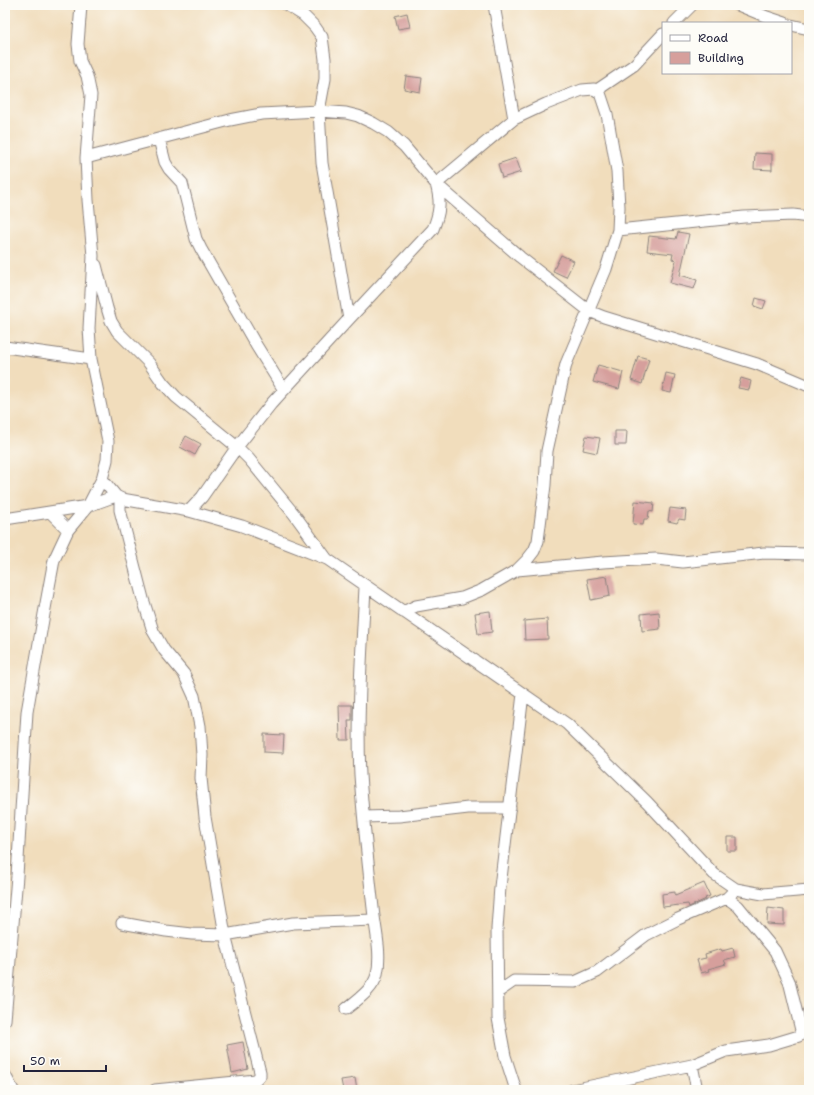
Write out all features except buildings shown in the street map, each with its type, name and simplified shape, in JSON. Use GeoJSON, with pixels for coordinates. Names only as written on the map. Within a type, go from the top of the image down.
{"type":"FeatureCollection","features":[{"type":"Feature","properties":{"kind":"street"},"geometry":{"type":"LineString","coordinates":[[5,1020],[17,876],[27,712],[54,560],[68,530],[88,506],[102,479],[107,460],[108,441],[91,359],[89,328],[93,256],[86,158],[91,95],[87,76],[80,61],[78,44],[81,5]]}},
{"type":"Feature","properties":{"kind":"street"},"geometry":{"type":"LineString","coordinates":[[287,5],[303,15],[315,27],[322,38],[325,59],[325,79],[319,111],[322,163],[348,319]]}},
{"type":"Feature","properties":{"kind":"street"},"geometry":{"type":"LineString","coordinates":[[494,5],[514,119]]}},
{"type":"Feature","properties":{"kind":"street"},"geometry":{"type":"LineString","coordinates":[[675,22],[692,5]]}},
{"type":"Feature","properties":{"kind":"street"},"geometry":{"type":"LineString","coordinates":[[738,5],[782,22]]}},
{"type":"Feature","properties":{"kind":"street"},"geometry":{"type":"LineString","coordinates":[[792,25],[809,29]]}},
{"type":"Feature","properties":{"kind":"street"},"geometry":{"type":"LineString","coordinates":[[597,90],[634,65],[662,35]]}},
{"type":"Feature","properties":{"kind":"street"},"geometry":{"type":"LineString","coordinates":[[403,612],[425,604],[462,598],[482,590],[517,570],[527,560],[538,541],[545,485],[547,451],[566,364],[570,351],[589,311],[606,269],[618,230],[619,206],[617,171],[607,114],[600,93],[591,88],[582,90],[546,104],[514,119],[436,184]]}},
{"type":"Feature","properties":{"kind":"street"},"geometry":{"type":"LineString","coordinates":[[86,158],[230,120],[261,114],[319,111],[346,113],[373,123],[404,146],[436,184],[520,257],[589,311],[604,317],[757,364],[809,386]]}},
{"type":"Feature","properties":{"kind":"street"},"geometry":{"type":"LineString","coordinates":[[159,139],[165,162],[169,169],[182,183],[196,238],[201,249],[256,345],[284,390]]}},
{"type":"Feature","properties":{"kind":"street"},"geometry":{"type":"LineString","coordinates":[[189,512],[202,497],[237,447],[284,390],[348,319],[433,229],[440,206],[440,197],[436,184]]}},
{"type":"Feature","properties":{"kind":"street"},"geometry":{"type":"LineString","coordinates":[[618,230],[744,217],[793,215],[809,217]]}},
{"type":"Feature","properties":{"kind":"street"},"geometry":{"type":"LineString","coordinates":[[93,256],[111,321],[117,331],[149,363],[163,383],[176,397],[237,447],[249,459],[274,489],[327,559]]}},
{"type":"Feature","properties":{"kind":"street"},"geometry":{"type":"LineString","coordinates":[[5,347],[91,359]]}},
{"type":"Feature","properties":{"kind":"street"},"geometry":{"type":"LineString","coordinates":[[102,479],[119,497],[120,510],[143,599],[154,631],[164,650],[184,674],[194,696],[200,726],[202,755],[201,778],[205,817],[225,935],[260,1076],[256,1080],[155,1090]]}},
{"type":"Feature","properties":{"kind":"street"},"geometry":{"type":"LineString","coordinates":[[5,519],[88,506],[119,497],[189,512],[242,526],[327,559],[551,712],[572,728],[648,802],[714,874],[736,889],[763,894],[809,890]]}},
{"type":"Feature","properties":{"kind":"street"},"geometry":{"type":"LineString","coordinates":[[50,512],[68,530]]}},
{"type":"Feature","properties":{"kind":"street"},"geometry":{"type":"LineString","coordinates":[[532,552],[541,568]]}},
{"type":"Feature","properties":{"kind":"street"},"geometry":{"type":"LineString","coordinates":[[517,570],[603,562],[648,560],[684,562],[760,553],[809,554]]}},
{"type":"Feature","properties":{"kind":"street"},"geometry":{"type":"LineString","coordinates":[[346,1009],[375,982],[378,973],[379,953],[374,920],[360,775],[358,718],[366,587]]}},
{"type":"Feature","properties":{"kind":"street"},"geometry":{"type":"LineString","coordinates":[[516,1090],[506,1056],[498,1018],[498,929],[500,887],[523,694]]}},
{"type":"Feature","properties":{"kind":"street"},"geometry":{"type":"LineString","coordinates":[[364,817],[399,816],[468,808],[510,808]]}},
{"type":"Feature","properties":{"kind":"street"},"geometry":{"type":"LineString","coordinates":[[498,992],[514,981],[575,982],[597,972],[646,935],[678,919],[727,898],[736,889]]}},
{"type":"Feature","properties":{"kind":"street"},"geometry":{"type":"LineString","coordinates":[[572,1090],[692,1065],[726,1051],[769,1045],[799,1036],[801,1030],[788,981],[774,951],[738,906],[727,898]]}},
{"type":"Feature","properties":{"kind":"street"},"geometry":{"type":"LineString","coordinates":[[122,923],[166,931],[192,934],[225,935],[294,923],[374,920]]}},
{"type":"Feature","properties":{"kind":"street"},"geometry":{"type":"LineString","coordinates":[[498,967],[514,981]]}},
{"type":"Feature","properties":{"kind":"street"},"geometry":{"type":"LineString","coordinates":[[692,1065],[696,1090]]}},
{"type":"Feature","properties":{"kind":"street"},"geometry":{"type":"LineString","coordinates":[[5,1075],[13,1090]]}}]}
